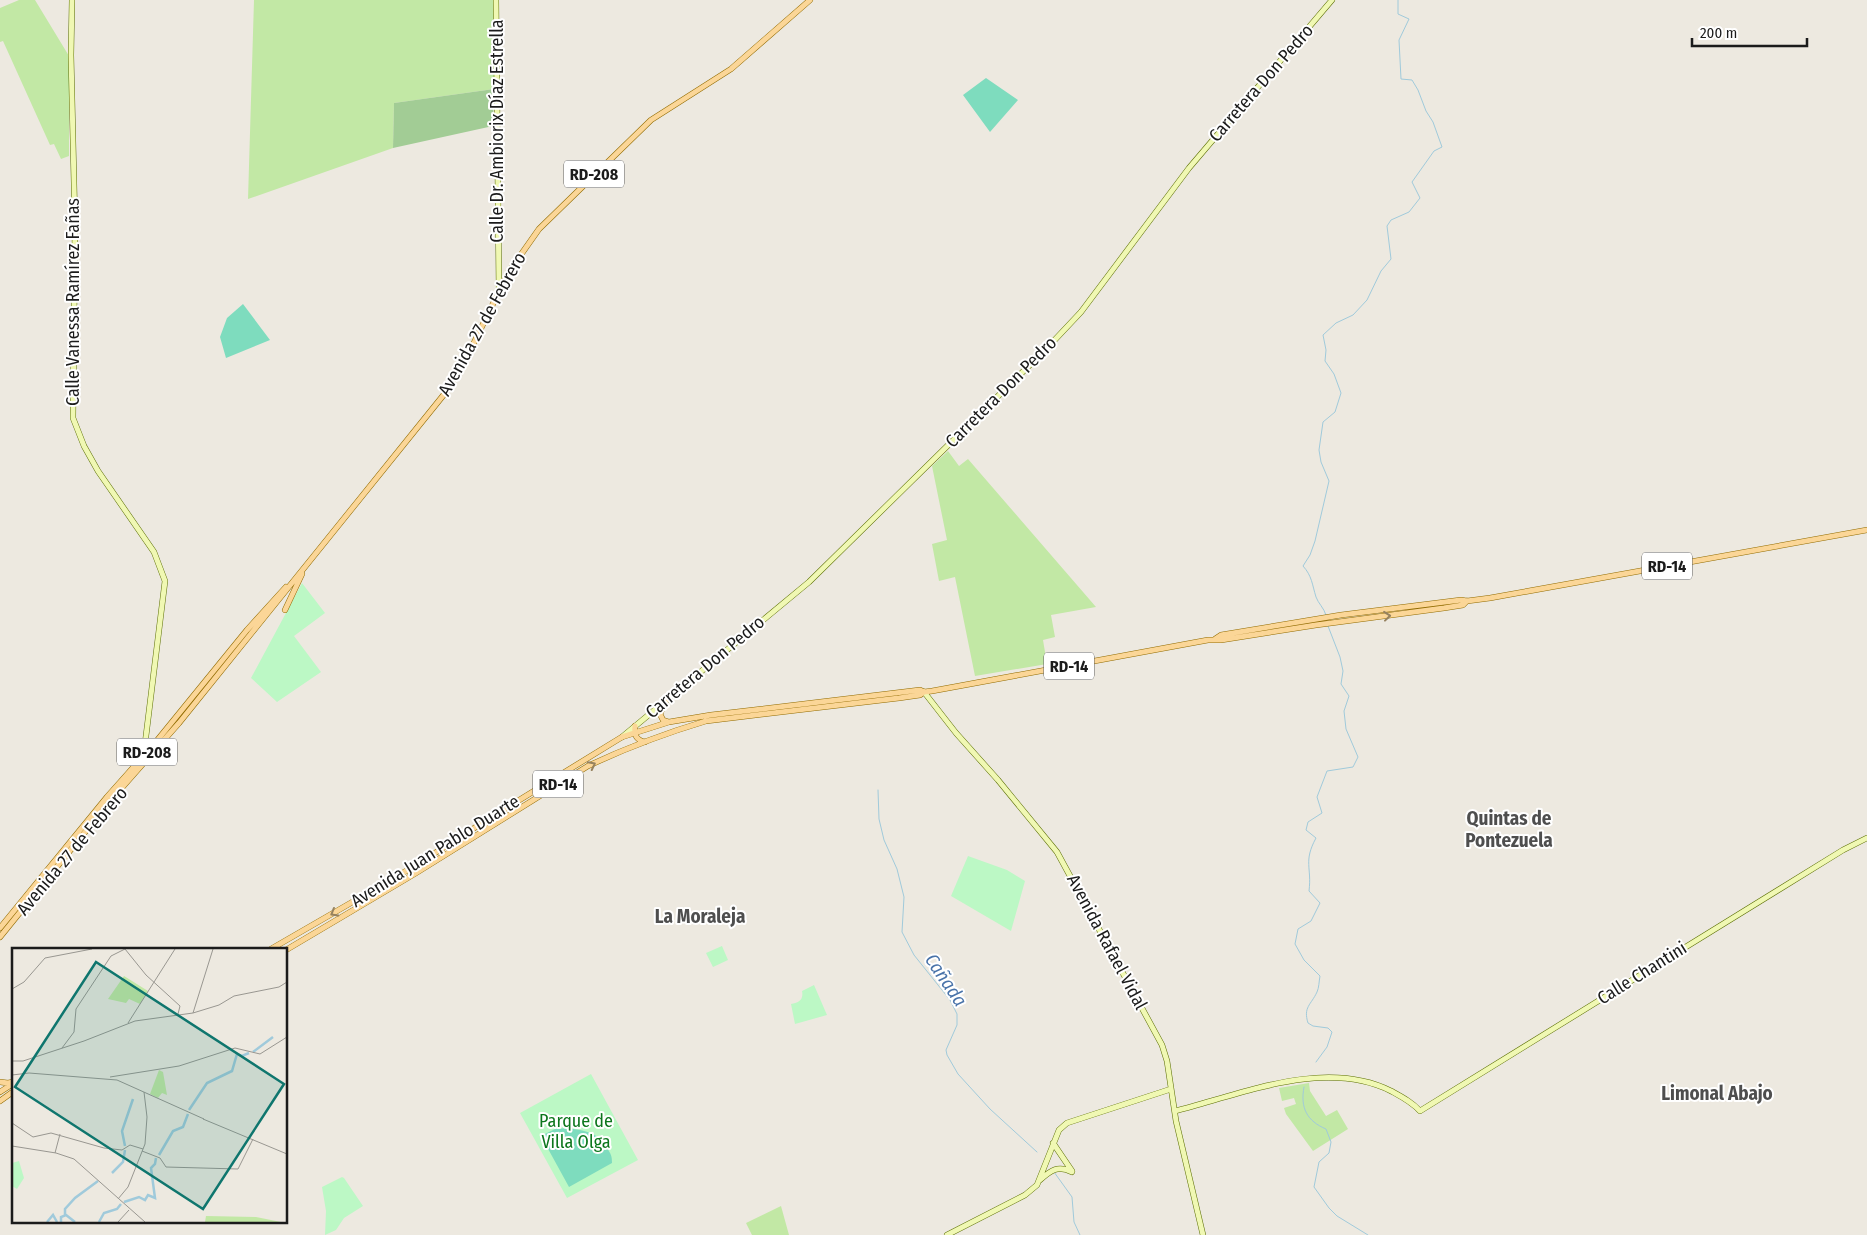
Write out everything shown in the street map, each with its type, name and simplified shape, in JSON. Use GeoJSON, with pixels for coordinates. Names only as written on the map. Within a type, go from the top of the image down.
{"type":"FeatureCollection","features":[{"type":"Feature","properties":{"kind":"main road","name":"Avenida 27 de Febrero"},"geometry":{"type":"LineString","coordinates":[[0,937],[254,622],[280,592],[296,578],[446,392],[468,355],[508,273],[539,229],[651,120],[731,70],[810,0]]}},
{"type":"Feature","properties":{"kind":"main road","name":"RD-14"},"geometry":{"type":"LineString","coordinates":[[711,717],[920,695],[924,692],[1214,639],[1221,635],[1315,622],[1337,616],[1461,600],[1467,601],[1867,530]]}},
{"type":"Feature","properties":{"kind":"main road"},"geometry":{"type":"LineString","coordinates":[[284,610],[305,566]]}},
{"type":"Feature","properties":{"kind":"main road","name":"RD-14"},"geometry":{"type":"LineString","coordinates":[[1315,622],[1339,622],[1463,605],[1467,601]]}},
{"type":"Feature","properties":{"kind":"main road"},"geometry":{"type":"LineString","coordinates":[[654,739],[657,735],[660,714],[666,700]]}},
{"type":"Feature","properties":{"kind":"main road"},"geometry":{"type":"LineString","coordinates":[[660,714],[663,720],[669,722]]}},
{"type":"Feature","properties":{"kind":"main road","name":"Avenida Juan Pablo Duarte"},"geometry":{"type":"LineString","coordinates":[[273,948],[413,867],[622,738],[669,722],[711,717]]}},
{"type":"Feature","properties":{"kind":"main road","name":"Avenida Juan Pablo Duarte"},"geometry":{"type":"LineString","coordinates":[[288,949],[410,877],[588,766],[618,752],[711,717]]}},
{"type":"Feature","properties":{"kind":"main road"},"geometry":{"type":"LineString","coordinates":[[635,726],[638,740],[645,742]]}},
{"type":"Feature","properties":{"kind":"main road","name":"Avenida 27 de Febrero"},"geometry":{"type":"LineString","coordinates":[[0,928],[107,797],[150,753]]}},
{"type":"Feature","properties":{"kind":"main road"},"geometry":{"type":"LineString","coordinates":[[1,1082],[2,1091],[6,1096]]}},
{"type":"Feature","properties":{"kind":"main road"},"geometry":{"type":"LineString","coordinates":[[0,1101],[12,1092]]}},
{"type":"Feature","properties":{"kind":"street","name":"Calle Vanessa Ramírez Fañas"},"geometry":{"type":"LineString","coordinates":[[72,0],[73,418],[84,446],[98,472],[154,552],[165,581],[145,744],[150,753]]}},
{"type":"Feature","properties":{"kind":"street","name":"Calle Dr. Ambiorix Díaz Estrella"},"geometry":{"type":"LineString","coordinates":[[496,0],[499,292]]}},
{"type":"Feature","properties":{"kind":"street","name":"Carretera Don Pedro"},"geometry":{"type":"LineString","coordinates":[[622,738],[818,573],[1050,346],[1081,312],[1189,168],[1332,0]]}},
{"type":"Feature","properties":{"kind":"street","name":"Avenida Rafael Vidal"},"geometry":{"type":"LineString","coordinates":[[924,692],[956,733],[998,780],[1057,852],[1162,1045],[1167,1061],[1175,1112],[1203,1235]]}},
{"type":"Feature","properties":{"kind":"street","name":"Calle Chantini"},"geometry":{"type":"LineString","coordinates":[[1175,1112],[1298,1080],[1338,1077],[1367,1081],[1403,1097],[1420,1111],[1696,939],[1843,850],[1867,838]]}},
{"type":"Feature","properties":{"kind":"street"},"geometry":{"type":"LineString","coordinates":[[1040,1181],[1053,1142],[1059,1130],[1066,1123],[1171,1089]]}},
{"type":"Feature","properties":{"kind":"street"},"geometry":{"type":"LineString","coordinates":[[947,1235],[1025,1195],[1034,1189],[1054,1169],[1065,1168],[1072,1172],[1053,1142]]}},
{"type":"Feature","properties":{"kind":"green space"},"geometry":{"type":"Polygon","coordinates":[[[19,0],[35,0],[69,56],[69,156],[61,159],[54,144],[50,145],[3,41],[0,42],[0,8],[19,0]]]}},
{"type":"Feature","properties":{"kind":"green space"},"geometry":{"type":"Polygon","coordinates":[[[254,0],[494,0],[494,89],[394,103],[393,148],[248,199],[254,0]]]}},
{"type":"Feature","properties":{"kind":"green space"},"geometry":{"type":"Polygon","coordinates":[[[986,78],[1018,100],[990,132],[963,95],[986,78]]]}},
{"type":"Feature","properties":{"kind":"green space"},"geometry":{"type":"Polygon","coordinates":[[[494,89],[493,126],[393,148],[394,103],[494,89]]]}},
{"type":"Feature","properties":{"kind":"green space"},"geometry":{"type":"Polygon","coordinates":[[[243,304],[270,340],[226,358],[220,337],[227,318],[243,304]]]}},
{"type":"Feature","properties":{"kind":"green space"},"geometry":{"type":"Polygon","coordinates":[[[948,451],[959,466],[968,459],[1096,607],[1051,615],[1055,637],[1043,640],[1047,664],[975,676],[955,577],[939,581],[932,544],[947,540],[932,466],[948,451]]]}},
{"type":"Feature","properties":{"kind":"green space"},"geometry":{"type":"Polygon","coordinates":[[[302,583],[325,613],[294,636],[321,672],[277,702],[251,678],[302,583]]]}},
{"type":"Feature","properties":{"kind":"green space"},"geometry":{"type":"Polygon","coordinates":[[[968,856],[1007,870],[1025,881],[1011,931],[951,896],[968,856]]]}},
{"type":"Feature","properties":{"kind":"green space"},"geometry":{"type":"Polygon","coordinates":[[[722,946],[728,960],[713,967],[706,953],[722,946]]]}},
{"type":"Feature","properties":{"kind":"green space"},"geometry":{"type":"Polygon","coordinates":[[[814,985],[827,1015],[795,1024],[791,1004],[800,1000],[802,991],[814,985]]]}},
{"type":"Feature","properties":{"kind":"green space","name":"Parque de Villa Olga"},"geometry":{"type":"Polygon","coordinates":[[[591,1074],[638,1160],[567,1198],[520,1113],[591,1074]]]}},
{"type":"Feature","properties":{"kind":"green space"},"geometry":{"type":"Polygon","coordinates":[[[1309,1083],[1310,1091],[1326,1116],[1337,1110],[1348,1129],[1313,1151],[1286,1114],[1284,1108],[1296,1104],[1294,1098],[1282,1101],[1279,1088],[1309,1083]]]}},
{"type":"Feature","properties":{"kind":"green space"},"geometry":{"type":"Polygon","coordinates":[[[567,1128],[595,1135],[603,1142],[612,1161],[612,1163],[569,1187],[541,1136],[555,1129],[567,1128]]]}},
{"type":"Feature","properties":{"kind":"green space"},"geometry":{"type":"Polygon","coordinates":[[[342,1177],[363,1206],[344,1218],[336,1230],[325,1235],[326,1211],[322,1187],[342,1177]]]}},
{"type":"Feature","properties":{"kind":"green space"},"geometry":{"type":"Polygon","coordinates":[[[781,1206],[789,1235],[752,1235],[746,1223],[781,1206]]]}},
{"type":"Feature","properties":{"kind":"waterway"},"geometry":{"type":"LineString","coordinates":[[1326,615],[1317,599],[1310,577],[1303,566],[1310,555],[1315,541],[1329,481],[1321,462],[1319,450],[1323,422],[1335,412],[1341,393],[1334,374],[1325,361],[1326,350],[1323,335],[1336,323],[1353,315],[1367,300],[1381,271],[1391,259],[1387,226],[1391,220],[1409,212],[1420,198],[1412,182],[1434,151],[1442,147],[1433,122],[1412,80],[1401,79],[1399,40],[1409,19],[1398,14],[1398,0]]}},
{"type":"Feature","properties":{"kind":"waterway"},"geometry":{"type":"LineString","coordinates":[[1316,1062],[1327,1047],[1332,1032],[1328,1028],[1313,1026],[1308,1023],[1306,1013],[1318,990],[1320,976],[1304,960],[1295,944],[1298,929],[1311,921],[1320,903],[1309,891],[1309,859],[1316,838],[1306,830],[1308,822],[1322,813],[1317,797],[1327,771],[1353,767],[1358,757],[1346,729],[1344,711],[1349,696],[1341,684],[1343,671],[1340,657],[1328,626]]}},
{"type":"Feature","properties":{"kind":"waterway","name":"Cañada"},"geometry":{"type":"LineString","coordinates":[[878,790],[879,819],[884,840],[897,869],[904,897],[902,932],[914,955],[950,1000],[957,1014],[957,1025],[946,1050],[947,1055],[958,1074],[990,1109],[1037,1152]]}},
{"type":"Feature","properties":{"kind":"waterway"},"geometry":{"type":"LineString","coordinates":[[1304,1087],[1303,1101],[1306,1113],[1314,1122],[1326,1129],[1331,1142],[1329,1153],[1319,1162],[1314,1187],[1337,1216],[1368,1235]]}},
{"type":"Feature","properties":{"kind":"waterway","name":"Cañada"},"geometry":{"type":"LineString","coordinates":[[1054,1172],[1072,1197],[1074,1222],[1080,1235]]}},
{"type":"Feature","properties":{"kind":"district","name":"Quintas de Pontezuela"},"geometry":{"type":"Point","coordinates":[1509,829]}},
{"type":"Feature","properties":{"kind":"district","name":"La Moraleja"},"geometry":{"type":"Point","coordinates":[700,916]}},
{"type":"Feature","properties":{"kind":"district","name":"Limonal Abajo"},"geometry":{"type":"Point","coordinates":[1717,1093]}}]}
